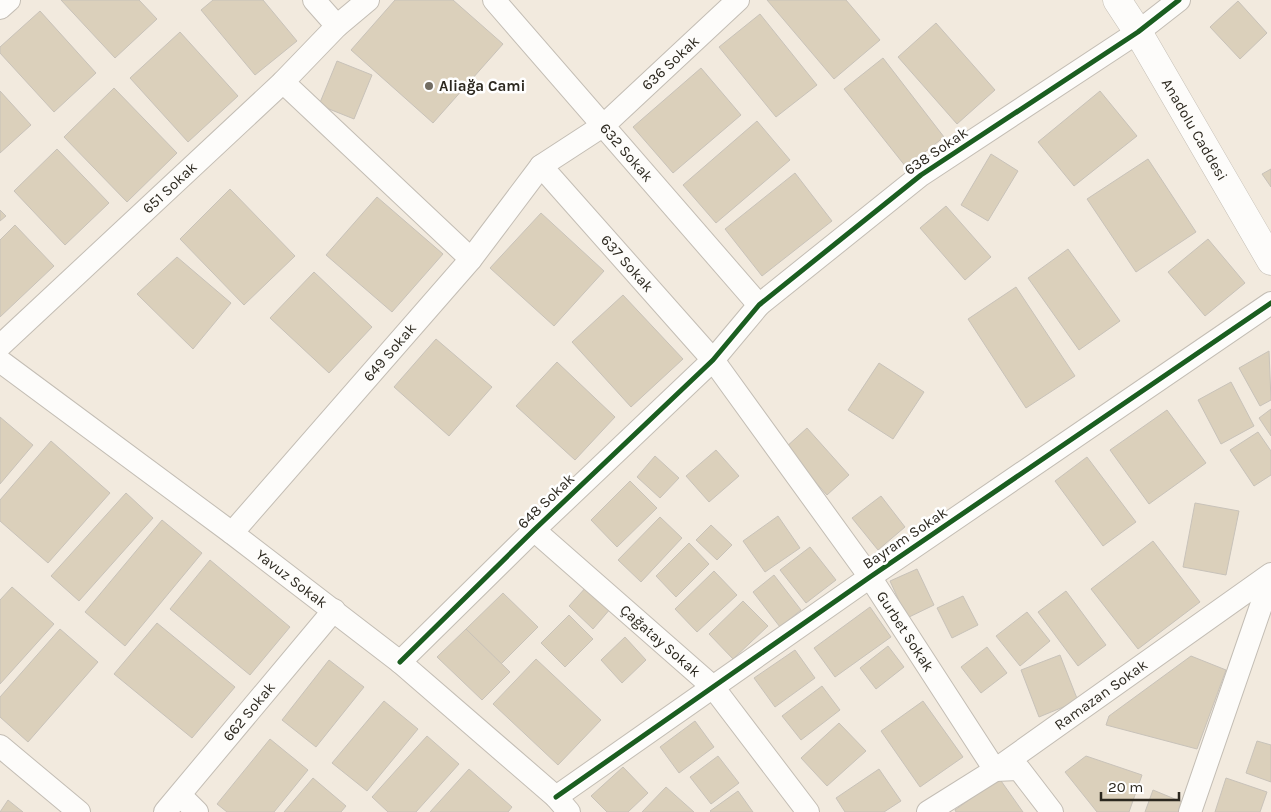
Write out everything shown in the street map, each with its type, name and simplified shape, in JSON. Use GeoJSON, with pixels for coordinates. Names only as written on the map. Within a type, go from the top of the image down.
{"type":"FeatureCollection","features":[{"type":"Feature","properties":{"kind":"street"},"geometry":{"type":"LineString","coordinates":[[0,8],[9,0]]}},
{"type":"Feature","properties":{"kind":"street"},"geometry":{"type":"LineString","coordinates":[[314,0],[337,26]]}},
{"type":"Feature","properties":{"kind":"street","name":"651 Sokak"},"geometry":{"type":"LineString","coordinates":[[0,346],[283,82],[337,26],[368,0]]}},
{"type":"Feature","properties":{"kind":"street","name":"632 Sokak"},"geometry":{"type":"LineString","coordinates":[[494,0],[759,305]]}},
{"type":"Feature","properties":{"kind":"street","name":"636 Sokak"},"geometry":{"type":"LineString","coordinates":[[541,166],[604,125],[738,0]]}},
{"type":"Feature","properties":{"kind":"street","name":"Anadolu Caddesi"},"geometry":{"type":"LineString","coordinates":[[1117,0],[1138,32],[1271,261]]}},
{"type":"Feature","properties":{"kind":"street","name":"638 Sokak"},"geometry":{"type":"LineString","coordinates":[[713,360],[759,305],[921,175],[1138,32],[1178,0]]}},
{"type":"Feature","properties":{"kind":"street"},"geometry":{"type":"LineString","coordinates":[[283,82],[471,259]]}},
{"type":"Feature","properties":{"kind":"street","name":"649 Sokak"},"geometry":{"type":"LineString","coordinates":[[232,533],[471,259],[541,166]]}},
{"type":"Feature","properties":{"kind":"street","name":"637 Sokak"},"geometry":{"type":"LineString","coordinates":[[541,166],[713,360]]}},
{"type":"Feature","properties":{"kind":"street","name":"Bayram Sokak"},"geometry":{"type":"LineString","coordinates":[[563,804],[713,687],[870,577],[1271,303]]}},
{"type":"Feature","properties":{"kind":"street","name":"648 Sokak"},"geometry":{"type":"LineString","coordinates":[[400,662],[534,530],[713,360]]}},
{"type":"Feature","properties":{"kind":"street","name":"Gurbet Sokak"},"geometry":{"type":"LineString","coordinates":[[713,360],[870,577],[995,770]]}},
{"type":"Feature","properties":{"kind":"street","name":"Yavuz Sokak"},"geometry":{"type":"LineString","coordinates":[[0,361],[334,610],[400,662],[563,804]]}},
{"type":"Feature","properties":{"kind":"street","name":"Çağatay Sokak"},"geometry":{"type":"LineString","coordinates":[[534,530],[713,687],[808,812]]}},
{"type":"Feature","properties":{"kind":"street"},"geometry":{"type":"LineString","coordinates":[[1190,812],[1271,575]]}},
{"type":"Feature","properties":{"kind":"street","name":"Ramazan Sokak"},"geometry":{"type":"LineString","coordinates":[[928,812],[995,770],[1271,575]]}},
{"type":"Feature","properties":{"kind":"street","name":"662 Sokak"},"geometry":{"type":"LineString","coordinates":[[172,804],[334,610]]}},
{"type":"Feature","properties":{"kind":"street"},"geometry":{"type":"LineString","coordinates":[[0,746],[79,812]]}},
{"type":"Feature","properties":{"kind":"street"},"geometry":{"type":"LineString","coordinates":[[995,770],[1019,769],[1052,812]]}},
{"type":"Feature","properties":{"kind":"street"},"geometry":{"type":"LineString","coordinates":[[172,804],[197,812]]}},
{"type":"Feature","properties":{"kind":"building"},"geometry":{"type":"Polygon","coordinates":[[[61,0],[139,0],[157,19],[115,58],[61,0]]]}},
{"type":"Feature","properties":{"kind":"building"},"geometry":{"type":"Polygon","coordinates":[[[213,0],[263,0],[297,41],[255,75],[201,10],[213,0]]]}},
{"type":"Feature","properties":{"kind":"building","name":"Aliağa Cami"},"geometry":{"type":"Polygon","coordinates":[[[395,0],[453,0],[503,44],[433,123],[351,50],[395,0]]]}},
{"type":"Feature","properties":{"kind":"building"},"geometry":{"type":"Polygon","coordinates":[[[767,0],[846,0],[880,40],[834,79],[767,0]]]}},
{"type":"Feature","properties":{"kind":"building"},"geometry":{"type":"Polygon","coordinates":[[[1238,1],[1267,33],[1240,59],[1210,27],[1238,1]]]}},
{"type":"Feature","properties":{"kind":"building"},"geometry":{"type":"Polygon","coordinates":[[[40,11],[96,73],[54,112],[0,53],[0,47],[40,11]]]}},
{"type":"Feature","properties":{"kind":"building"},"geometry":{"type":"Polygon","coordinates":[[[760,14],[817,85],[776,117],[719,47],[760,14]]]}},
{"type":"Feature","properties":{"kind":"building"},"geometry":{"type":"Polygon","coordinates":[[[936,23],[995,90],[957,124],[898,57],[936,23]]]}},
{"type":"Feature","properties":{"kind":"building"},"geometry":{"type":"Polygon","coordinates":[[[180,32],[238,96],[188,142],[130,78],[180,32]]]}},
{"type":"Feature","properties":{"kind":"building"},"geometry":{"type":"Polygon","coordinates":[[[883,58],[944,137],[906,167],[844,89],[883,58]]]}},
{"type":"Feature","properties":{"kind":"building"},"geometry":{"type":"Polygon","coordinates":[[[337,61],[372,75],[354,119],[319,105],[337,61]]]}},
{"type":"Feature","properties":{"kind":"building"},"geometry":{"type":"Polygon","coordinates":[[[701,68],[741,115],[673,173],[633,127],[701,68]]]}},
{"type":"Feature","properties":{"kind":"building"},"geometry":{"type":"Polygon","coordinates":[[[114,88],[177,153],[127,202],[64,137],[114,88]]]}},
{"type":"Feature","properties":{"kind":"building"},"geometry":{"type":"Polygon","coordinates":[[[0,91],[31,125],[0,153],[0,91]]]}},
{"type":"Feature","properties":{"kind":"building"},"geometry":{"type":"Polygon","coordinates":[[[1100,91],[1137,136],[1074,186],[1038,142],[1100,91]]]}},
{"type":"Feature","properties":{"kind":"building"},"geometry":{"type":"Polygon","coordinates":[[[757,121],[790,160],[716,223],[683,185],[757,121]]]}},
{"type":"Feature","properties":{"kind":"building"},"geometry":{"type":"Polygon","coordinates":[[[57,149],[109,203],[65,245],[14,191],[57,149]]]}},
{"type":"Feature","properties":{"kind":"building"},"geometry":{"type":"Polygon","coordinates":[[[991,154],[1018,171],[988,221],[961,205],[991,154]]]}},
{"type":"Feature","properties":{"kind":"building"},"geometry":{"type":"Polygon","coordinates":[[[1148,159],[1196,232],[1136,272],[1087,199],[1148,159]]]}},
{"type":"Feature","properties":{"kind":"building"},"geometry":{"type":"Polygon","coordinates":[[[1271,169],[1271,187],[1262,174],[1271,169]]]}},
{"type":"Feature","properties":{"kind":"building"},"geometry":{"type":"Polygon","coordinates":[[[795,173],[832,221],[762,276],[725,229],[795,173]]]}},
{"type":"Feature","properties":{"kind":"building"},"geometry":{"type":"Polygon","coordinates":[[[230,189],[295,256],[244,305],[180,239],[230,189]]]}},
{"type":"Feature","properties":{"kind":"building"},"geometry":{"type":"Polygon","coordinates":[[[377,197],[443,254],[392,312],[326,255],[377,197]]]}},
{"type":"Feature","properties":{"kind":"building"},"geometry":{"type":"Polygon","coordinates":[[[946,206],[991,257],[965,280],[920,228],[946,206]]]}},
{"type":"Feature","properties":{"kind":"building"},"geometry":{"type":"Polygon","coordinates":[[[0,210],[6,216],[0,221],[0,210]]]}},
{"type":"Feature","properties":{"kind":"building"},"geometry":{"type":"Polygon","coordinates":[[[541,213],[604,271],[554,326],[490,268],[541,213]]]}},
{"type":"Feature","properties":{"kind":"building"},"geometry":{"type":"Polygon","coordinates":[[[15,225],[54,266],[0,317],[0,240],[15,225]]]}},
{"type":"Feature","properties":{"kind":"building"},"geometry":{"type":"Polygon","coordinates":[[[1208,239],[1245,283],[1205,316],[1168,272],[1208,239]]]}},
{"type":"Feature","properties":{"kind":"building"},"geometry":{"type":"Polygon","coordinates":[[[1068,249],[1120,321],[1079,350],[1028,278],[1068,249]]]}},
{"type":"Feature","properties":{"kind":"building"},"geometry":{"type":"Polygon","coordinates":[[[177,257],[231,303],[193,349],[137,294],[177,257]]]}},
{"type":"Feature","properties":{"kind":"building"},"geometry":{"type":"Polygon","coordinates":[[[314,272],[372,327],[329,373],[270,318],[314,272]]]}},
{"type":"Feature","properties":{"kind":"building"},"geometry":{"type":"Polygon","coordinates":[[[1016,287],[1075,376],[1026,408],[968,319],[1016,287]]]}},
{"type":"Feature","properties":{"kind":"building"},"geometry":{"type":"Polygon","coordinates":[[[623,295],[683,359],[631,407],[572,342],[623,295]]]}},
{"type":"Feature","properties":{"kind":"building"},"geometry":{"type":"Polygon","coordinates":[[[436,339],[492,387],[449,436],[394,387],[436,339]]]}},
{"type":"Feature","properties":{"kind":"building"},"geometry":{"type":"Polygon","coordinates":[[[1269,351],[1271,400],[1260,406],[1239,368],[1269,351]]]}},
{"type":"Feature","properties":{"kind":"building"},"geometry":{"type":"Polygon","coordinates":[[[557,362],[615,417],[575,460],[516,406],[557,362]]]}},
{"type":"Feature","properties":{"kind":"building"},"geometry":{"type":"Polygon","coordinates":[[[879,363],[924,392],[893,439],[848,410],[879,363]]]}},
{"type":"Feature","properties":{"kind":"building"},"geometry":{"type":"Polygon","coordinates":[[[1231,382],[1254,426],[1221,444],[1198,400],[1231,382]]]}},
{"type":"Feature","properties":{"kind":"building"},"geometry":{"type":"Polygon","coordinates":[[[1271,409],[1271,436],[1259,418],[1271,409]]]}},
{"type":"Feature","properties":{"kind":"building"},"geometry":{"type":"Polygon","coordinates":[[[1167,410],[1206,463],[1149,504],[1110,450],[1167,410]]]}},
{"type":"Feature","properties":{"kind":"building"},"geometry":{"type":"Polygon","coordinates":[[[0,417],[33,445],[0,484],[0,417]]]}},
{"type":"Feature","properties":{"kind":"building"},"geometry":{"type":"Polygon","coordinates":[[[807,428],[849,475],[827,495],[785,448],[807,428]]]}},
{"type":"Feature","properties":{"kind":"building"},"geometry":{"type":"Polygon","coordinates":[[[1258,432],[1271,451],[1271,475],[1254,486],[1230,450],[1258,432]]]}},
{"type":"Feature","properties":{"kind":"building"},"geometry":{"type":"Polygon","coordinates":[[[51,441],[110,493],[48,563],[0,521],[0,500],[51,441]]]}},
{"type":"Feature","properties":{"kind":"building"},"geometry":{"type":"Polygon","coordinates":[[[716,450],[739,476],[709,502],[686,476],[716,450]]]}},
{"type":"Feature","properties":{"kind":"building"},"geometry":{"type":"Polygon","coordinates":[[[655,456],[679,478],[660,498],[637,477],[655,456]]]}},
{"type":"Feature","properties":{"kind":"building"},"geometry":{"type":"Polygon","coordinates":[[[1087,457],[1136,522],[1103,546],[1055,481],[1087,457]]]}},
{"type":"Feature","properties":{"kind":"building"},"geometry":{"type":"Polygon","coordinates":[[[630,481],[657,508],[617,547],[591,520],[630,481]]]}},
{"type":"Feature","properties":{"kind":"building"},"geometry":{"type":"Polygon","coordinates":[[[126,493],[153,518],[79,601],[51,576],[126,493]]]}},
{"type":"Feature","properties":{"kind":"building"},"geometry":{"type":"Polygon","coordinates":[[[881,496],[905,527],[878,550],[852,518],[881,496]]]}},
{"type":"Feature","properties":{"kind":"building"},"geometry":{"type":"Polygon","coordinates":[[[1195,503],[1239,511],[1226,575],[1183,567],[1195,503]]]}},
{"type":"Feature","properties":{"kind":"building"},"geometry":{"type":"Polygon","coordinates":[[[778,516],[800,548],[765,572],[743,541],[778,516]]]}},
{"type":"Feature","properties":{"kind":"building"},"geometry":{"type":"Polygon","coordinates":[[[660,517],[682,538],[641,582],[618,560],[660,517]]]}},
{"type":"Feature","properties":{"kind":"building"},"geometry":{"type":"Polygon","coordinates":[[[162,520],[202,553],[125,646],[85,612],[162,520]]]}},
{"type":"Feature","properties":{"kind":"building"},"geometry":{"type":"Polygon","coordinates":[[[711,525],[732,545],[717,560],[696,540],[711,525]]]}},
{"type":"Feature","properties":{"kind":"building"},"geometry":{"type":"Polygon","coordinates":[[[1153,541],[1200,602],[1138,649],[1091,589],[1153,541]]]}},
{"type":"Feature","properties":{"kind":"building"},"geometry":{"type":"Polygon","coordinates":[[[689,543],[709,564],[676,597],[656,576],[689,543]]]}},
{"type":"Feature","properties":{"kind":"building"},"geometry":{"type":"Polygon","coordinates":[[[810,547],[836,580],[806,603],[780,570],[810,547]]]}},
{"type":"Feature","properties":{"kind":"building"},"geometry":{"type":"Polygon","coordinates":[[[210,560],[290,627],[250,675],[170,609],[210,560]]]}},
{"type":"Feature","properties":{"kind":"building"},"geometry":{"type":"Polygon","coordinates":[[[917,569],[934,605],[907,618],[890,581],[917,569]]]}},
{"type":"Feature","properties":{"kind":"building"},"geometry":{"type":"Polygon","coordinates":[[[714,571],[737,595],[697,632],[675,609],[714,571]]]}},
{"type":"Feature","properties":{"kind":"building"},"geometry":{"type":"Polygon","coordinates":[[[774,575],[801,610],[780,627],[753,592],[774,575]]]}},
{"type":"Feature","properties":{"kind":"building"},"geometry":{"type":"Polygon","coordinates":[[[587,586],[611,608],[593,629],[569,606],[587,586]]]}},
{"type":"Feature","properties":{"kind":"building"},"geometry":{"type":"Polygon","coordinates":[[[12,587],[54,624],[0,684],[0,600],[12,587]]]}},
{"type":"Feature","properties":{"kind":"building"},"geometry":{"type":"Polygon","coordinates":[[[1066,591],[1106,645],[1078,666],[1038,612],[1066,591]]]}},
{"type":"Feature","properties":{"kind":"building"},"geometry":{"type":"Polygon","coordinates":[[[503,593],[538,627],[501,664],[466,629],[503,593]]]}},
{"type":"Feature","properties":{"kind":"building"},"geometry":{"type":"Polygon","coordinates":[[[963,596],[978,625],[952,638],[937,608],[963,596]]]}},
{"type":"Feature","properties":{"kind":"building"},"geometry":{"type":"Polygon","coordinates":[[[743,601],[768,626],[733,659],[709,634],[743,601]]]}},
{"type":"Feature","properties":{"kind":"building"},"geometry":{"type":"Polygon","coordinates":[[[870,607],[891,637],[835,677],[814,648],[870,607]]]}},
{"type":"Feature","properties":{"kind":"building"},"geometry":{"type":"Polygon","coordinates":[[[1027,612],[1050,641],[1020,666],[996,636],[1027,612]]]}},
{"type":"Feature","properties":{"kind":"building"},"geometry":{"type":"Polygon","coordinates":[[[569,615],[593,639],[565,667],[541,643],[569,615]]]}},
{"type":"Feature","properties":{"kind":"building"},"geometry":{"type":"Polygon","coordinates":[[[157,623],[235,687],[192,738],[114,674],[157,623]]]}},
{"type":"Feature","properties":{"kind":"building"},"geometry":{"type":"Polygon","coordinates":[[[60,629],[98,662],[28,742],[0,717],[0,697],[60,629]]]}},
{"type":"Feature","properties":{"kind":"building"},"geometry":{"type":"Polygon","coordinates":[[[466,629],[510,672],[482,700],[437,657],[466,629]]]}},
{"type":"Feature","properties":{"kind":"building"},"geometry":{"type":"Polygon","coordinates":[[[625,637],[646,660],[622,683],[601,660],[625,637]]]}},
{"type":"Feature","properties":{"kind":"building"},"geometry":{"type":"Polygon","coordinates":[[[888,646],[904,667],[876,689],[860,668],[888,646]]]}},
{"type":"Feature","properties":{"kind":"building"},"geometry":{"type":"Polygon","coordinates":[[[987,647],[1007,673],[981,693],[961,667],[987,647]]]}},
{"type":"Feature","properties":{"kind":"building"},"geometry":{"type":"Polygon","coordinates":[[[795,650],[815,678],[775,707],[754,678],[795,650]]]}},
{"type":"Feature","properties":{"kind":"building"},"geometry":{"type":"Polygon","coordinates":[[[1060,655],[1078,701],[1039,717],[1021,670],[1060,655]]]}},
{"type":"Feature","properties":{"kind":"building"},"geometry":{"type":"Polygon","coordinates":[[[1191,656],[1226,670],[1197,749],[1106,725],[1109,716],[1191,656]]]}},
{"type":"Feature","properties":{"kind":"building"},"geometry":{"type":"Polygon","coordinates":[[[536,659],[601,720],[558,765],[493,704],[536,659]]]}},
{"type":"Feature","properties":{"kind":"building"},"geometry":{"type":"Polygon","coordinates":[[[329,660],[364,687],[316,747],[282,720],[329,660]]]}},
{"type":"Feature","properties":{"kind":"building"},"geometry":{"type":"Polygon","coordinates":[[[822,686],[840,710],[801,740],[782,716],[822,686]]]}},
{"type":"Feature","properties":{"kind":"building"},"geometry":{"type":"Polygon","coordinates":[[[384,701],[418,729],[367,791],[332,763],[384,701]]]}},
{"type":"Feature","properties":{"kind":"building"},"geometry":{"type":"Polygon","coordinates":[[[923,701],[963,757],[920,787],[881,731],[923,701]]]}},
{"type":"Feature","properties":{"kind":"building"},"geometry":{"type":"Polygon","coordinates":[[[695,721],[714,747],[679,773],[660,747],[695,721]]]}},
{"type":"Feature","properties":{"kind":"building"},"geometry":{"type":"Polygon","coordinates":[[[839,723],[866,751],[827,786],[801,758],[839,723]]]}},
{"type":"Feature","properties":{"kind":"building"},"geometry":{"type":"Polygon","coordinates":[[[427,736],[459,764],[416,812],[388,812],[372,797],[427,736]]]}},
{"type":"Feature","properties":{"kind":"building"},"geometry":{"type":"Polygon","coordinates":[[[270,739],[308,770],[274,812],[227,812],[217,804],[270,739]]]}},
{"type":"Feature","properties":{"kind":"building"},"geometry":{"type":"Polygon","coordinates":[[[1257,741],[1271,745],[1271,782],[1246,773],[1257,741]]]}},
{"type":"Feature","properties":{"kind":"building"},"geometry":{"type":"Polygon","coordinates":[[[718,756],[739,783],[711,804],[690,777],[718,756]]]}},
{"type":"Feature","properties":{"kind":"building"},"geometry":{"type":"Polygon","coordinates":[[[1086,756],[1142,775],[1129,812],[1097,812],[1065,772],[1086,756]]]}},
{"type":"Feature","properties":{"kind":"building"},"geometry":{"type":"Polygon","coordinates":[[[623,767],[648,793],[628,812],[607,812],[591,796],[623,767]]]}},
{"type":"Feature","properties":{"kind":"building"},"geometry":{"type":"Polygon","coordinates":[[[469,769],[512,807],[508,812],[430,812],[469,769]]]}},
{"type":"Feature","properties":{"kind":"building"},"geometry":{"type":"Polygon","coordinates":[[[879,769],[901,801],[884,812],[845,812],[836,798],[879,769]]]}},
{"type":"Feature","properties":{"kind":"building"},"geometry":{"type":"Polygon","coordinates":[[[313,778],[346,806],[341,812],[284,812],[313,778]]]}},
{"type":"Feature","properties":{"kind":"building"},"geometry":{"type":"Polygon","coordinates":[[[999,778],[1023,812],[956,812],[955,810],[999,778]]]}},
{"type":"Feature","properties":{"kind":"building"},"geometry":{"type":"Polygon","coordinates":[[[1226,778],[1267,792],[1260,812],[1215,812],[1226,778]]]}},
{"type":"Feature","properties":{"kind":"building"},"geometry":{"type":"Polygon","coordinates":[[[666,787],[694,812],[642,812],[666,787]]]}},
{"type":"Feature","properties":{"kind":"building"},"geometry":{"type":"Polygon","coordinates":[[[1153,790],[1187,804],[1185,812],[1145,812],[1153,790]]]}},
{"type":"Feature","properties":{"kind":"building"},"geometry":{"type":"Polygon","coordinates":[[[738,791],[753,812],[710,811],[738,791]]]}},
{"type":"Feature","properties":{"kind":"building"},"geometry":{"type":"Polygon","coordinates":[[[8,800],[23,812],[0,812],[8,800]]]}},
{"type":"Feature","properties":{"kind":"cycle path"},"geometry":{"type":"LineString","coordinates":[[400,662],[534,530],[713,360],[759,305],[921,175],[1138,32],[1179,0]]}},
{"type":"Feature","properties":{"kind":"cycle path"},"geometry":{"type":"LineString","coordinates":[[556,797],[870,577],[1271,303]]}},
{"type":"Feature","properties":{"kind":"place","name":"Aliağa Cami"},"geometry":{"type":"Point","coordinates":[429,86]}}]}
